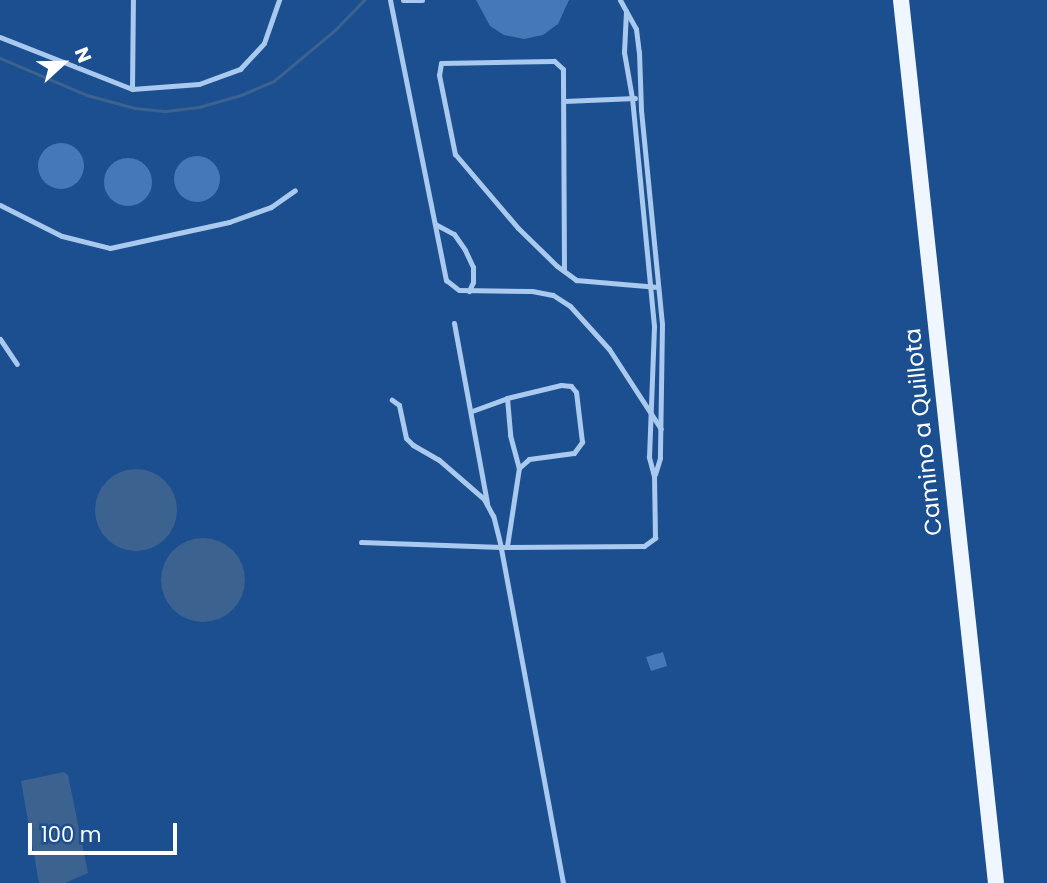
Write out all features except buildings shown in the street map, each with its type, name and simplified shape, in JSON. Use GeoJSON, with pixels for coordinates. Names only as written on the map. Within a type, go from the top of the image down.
{"type":"FeatureCollection","features":[{"type":"Feature","properties":{"kind":"main road","name":"Camino a Quillota"},"geometry":{"type":"LineString","coordinates":[[901,0],[995,883]]}},
{"type":"Feature","properties":{"kind":"lane"},"geometry":{"type":"LineString","coordinates":[[132,89],[133,0]]}},
{"type":"Feature","properties":{"kind":"lane"},"geometry":{"type":"LineString","coordinates":[[0,37],[132,89],[199,84],[240,69],[264,43],[279,0]]}},
{"type":"Feature","properties":{"kind":"lane"},"geometry":{"type":"LineString","coordinates":[[390,0],[446,280],[459,290],[532,291],[553,295],[570,306],[609,349],[661,429]]}},
{"type":"Feature","properties":{"kind":"lane"},"geometry":{"type":"LineString","coordinates":[[403,0],[422,0]]}},
{"type":"Feature","properties":{"kind":"lane"},"geometry":{"type":"LineString","coordinates":[[620,0],[636,29],[663,334],[660,458],[654,476]]}},
{"type":"Feature","properties":{"kind":"lane"},"geometry":{"type":"LineString","coordinates":[[361,542],[644,546],[655,538],[654,476],[649,457],[654,326],[632,98],[622,33],[626,11]]}},
{"type":"Feature","properties":{"kind":"lane"},"geometry":{"type":"LineString","coordinates":[[564,271],[565,74],[560,65],[554,61],[444,61],[438,65],[455,154],[518,228],[564,271],[576,280],[659,287]]}},
{"type":"Feature","properties":{"kind":"lane"},"geometry":{"type":"LineString","coordinates":[[565,101],[640,98]]}},
{"type":"Feature","properties":{"kind":"lane"},"geometry":{"type":"LineString","coordinates":[[0,205],[62,236],[110,248],[229,222],[271,207],[295,190]]}},
{"type":"Feature","properties":{"kind":"lane"},"geometry":{"type":"LineString","coordinates":[[435,224],[454,234],[465,250],[472,267],[473,282],[468,291]]}},
{"type":"Feature","properties":{"kind":"lane"},"geometry":{"type":"LineString","coordinates":[[454,323],[487,506]]}},
{"type":"Feature","properties":{"kind":"lane"},"geometry":{"type":"LineString","coordinates":[[0,339],[17,363]]}},
{"type":"Feature","properties":{"kind":"lane"},"geometry":{"type":"LineString","coordinates":[[471,411],[507,398],[561,385],[571,386],[576,391],[582,442],[574,453],[529,459],[519,468]]}},
{"type":"Feature","properties":{"kind":"lane"},"geometry":{"type":"LineString","coordinates":[[504,546],[519,468],[510,435],[507,398]]}},
{"type":"Feature","properties":{"kind":"lane"},"geometry":{"type":"LineString","coordinates":[[392,400],[399,405],[407,438],[413,445],[439,460],[475,489],[487,506],[504,546],[563,883]]}},
{"type":"Feature","properties":{"kind":"water"},"geometry":{"type":"Polygon","coordinates":[[[128,469],[144,469],[159,476],[170,487],[177,502],[174,526],[165,539],[144,551],[128,551],[113,544],[102,533],[95,518],[95,502],[102,487],[113,476],[128,469]]]}},
{"type":"Feature","properties":{"kind":"water"},"geometry":{"type":"Polygon","coordinates":[[[203,538],[226,545],[238,557],[245,580],[238,603],[226,615],[203,622],[180,615],[168,603],[161,580],[168,557],[180,545],[203,538]]]}},
{"type":"Feature","properties":{"kind":"water"},"geometry":{"type":"Polygon","coordinates":[[[64,772],[68,775],[88,873],[65,883],[39,883],[21,781],[64,772]]]}},
{"type":"Feature","properties":{"kind":"waterway"},"geometry":{"type":"LineString","coordinates":[[0,58],[87,95],[135,108],[166,111],[199,107],[241,95],[274,81],[335,30],[364,0]]}}]}
